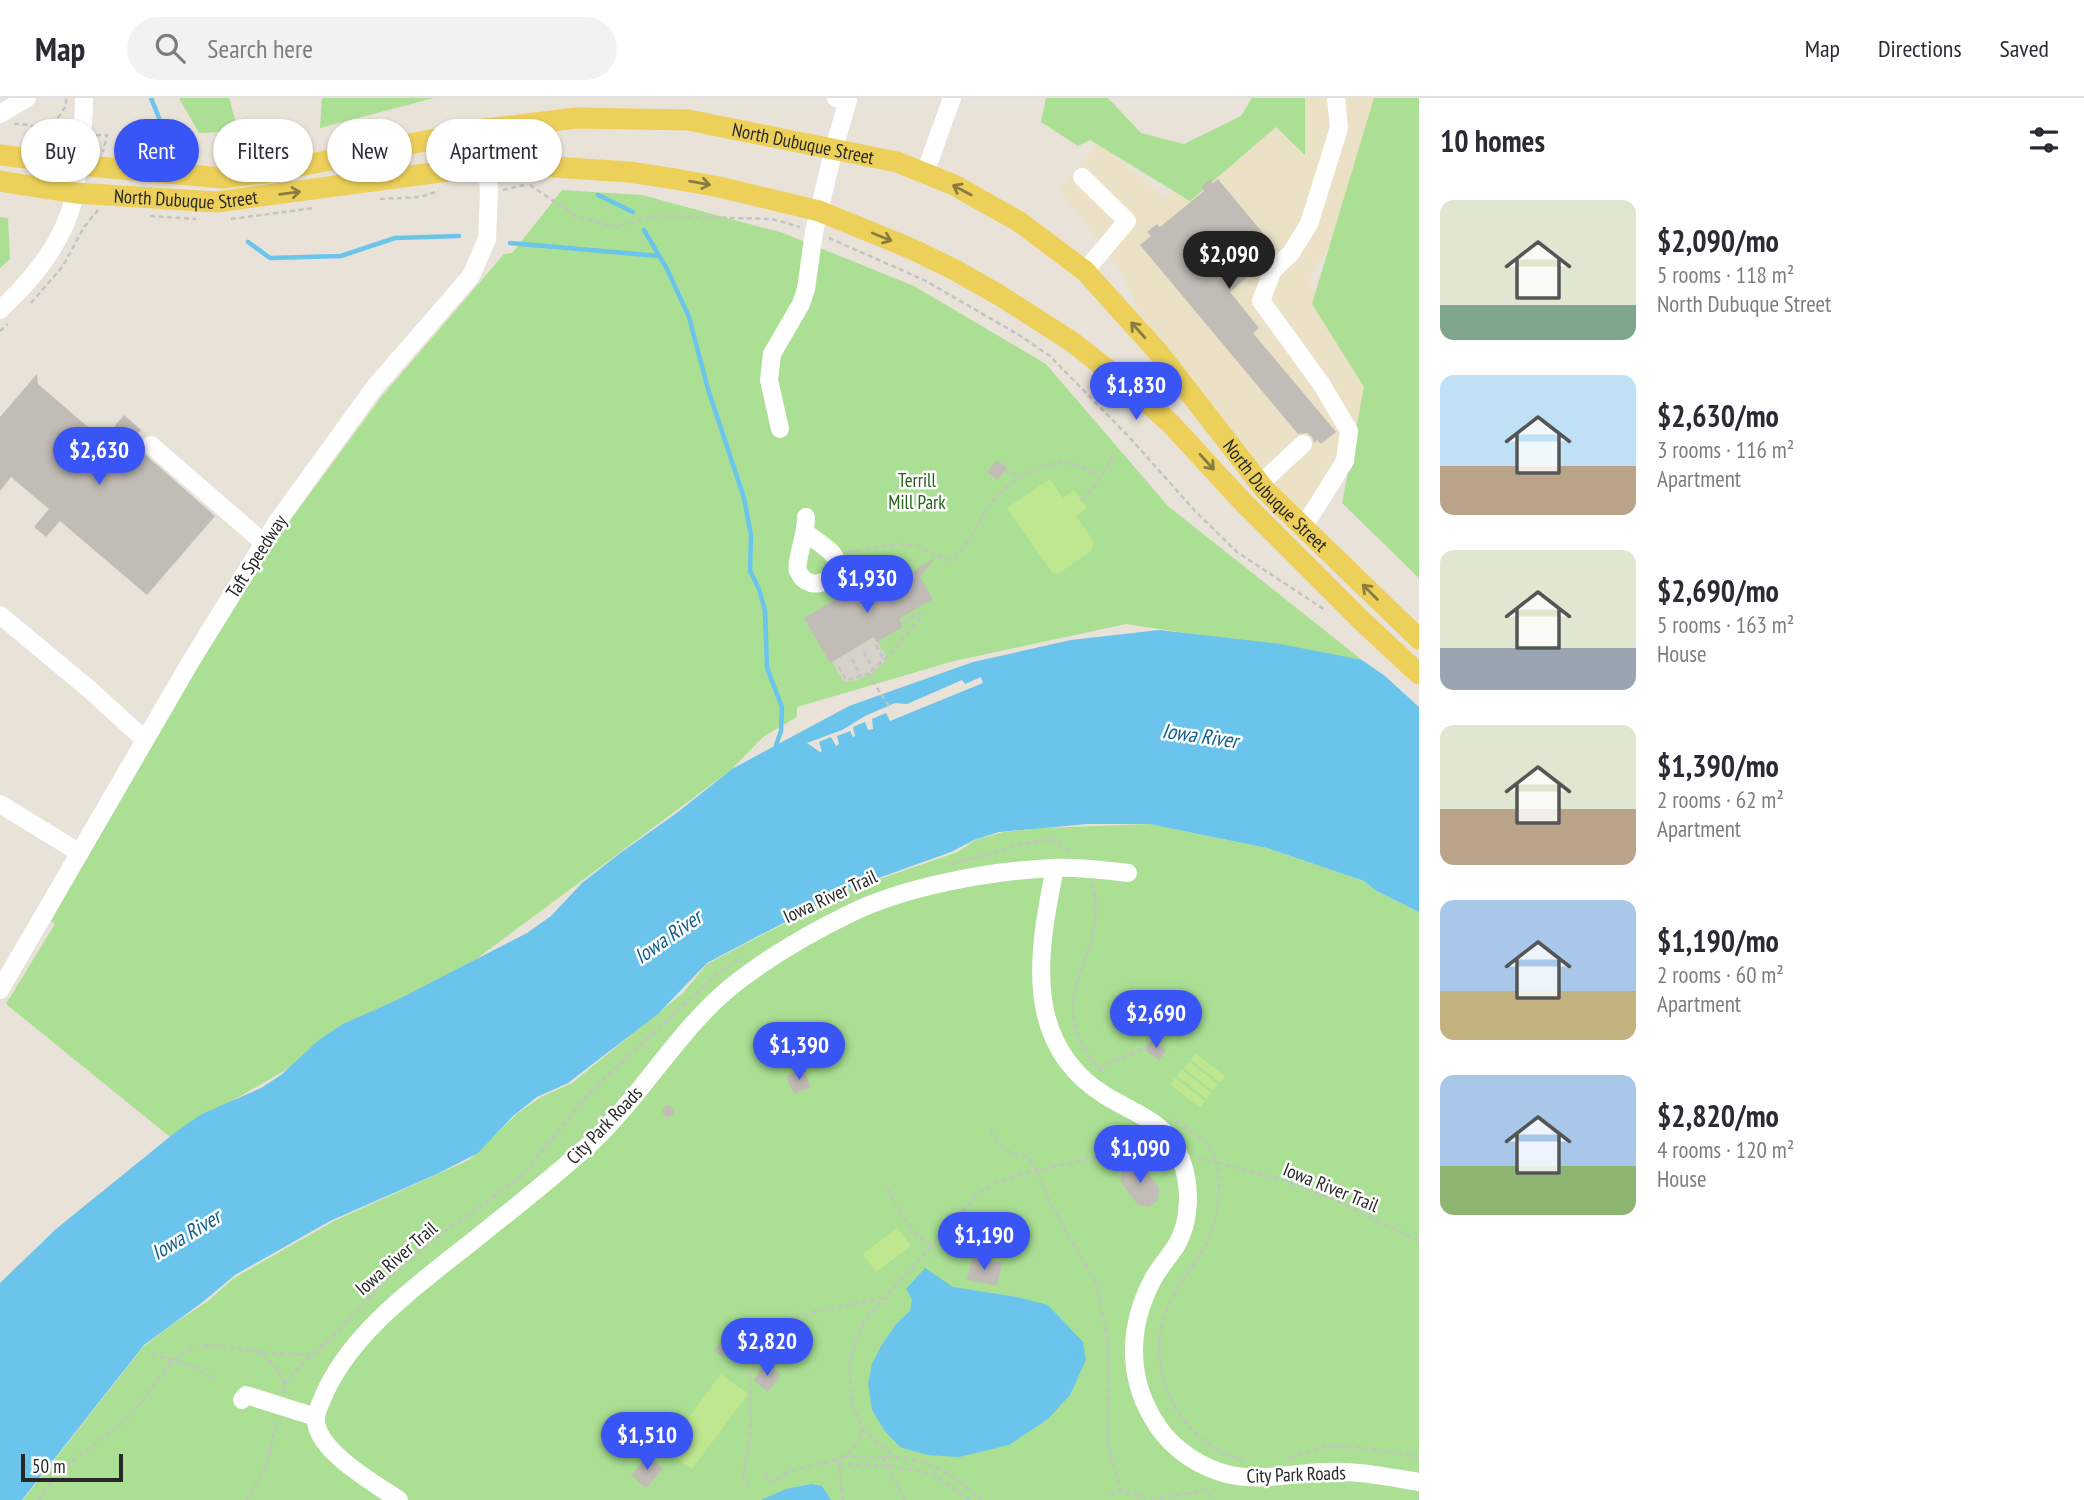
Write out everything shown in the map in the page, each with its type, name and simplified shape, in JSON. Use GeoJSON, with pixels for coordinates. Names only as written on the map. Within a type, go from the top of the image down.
{"type":"FeatureCollection","features":[{"type":"Feature","properties":{"kind":"main road","name":"North Dubuque Street"},"geometry":{"type":"LineString","coordinates":[[562,120],[688,120],[834,148],[897,162],[925,173],[954,185],[1018,221],[1085,271],[1158,352],[1260,484],[1419,639]]}},
{"type":"Feature","properties":{"kind":"main road","name":"North Dubuque Street"},"geometry":{"type":"LineString","coordinates":[[100,167],[223,178],[270,172],[426,141]]}},
{"type":"Feature","properties":{"kind":"main road","name":"North Dubuque Street"},"geometry":{"type":"LineString","coordinates":[[0,155],[21,157]]}},
{"type":"Feature","properties":{"kind":"main road","name":"North Dubuque Street"},"geometry":{"type":"LineString","coordinates":[[562,168],[629,172],[719,187],[820,211],[912,249],[999,295],[1071,341],[1131,388],[1171,424],[1242,501],[1419,674]]}},
{"type":"Feature","properties":{"kind":"main road","name":"North Dubuque Street"},"geometry":{"type":"LineString","coordinates":[[0,181],[75,193],[216,202],[426,174]]}},
{"type":"Feature","properties":{"kind":"street"},"geometry":{"type":"LineString","coordinates":[[5,119],[27,98]]}},
{"type":"Feature","properties":{"kind":"street"},"geometry":{"type":"LineString","coordinates":[[84,98],[84,119]]}},
{"type":"Feature","properties":{"kind":"street"},"geometry":{"type":"LineString","coordinates":[[780,429],[769,380],[772,354],[801,304],[806,289],[834,148],[848,100],[836,98]]}},
{"type":"Feature","properties":{"kind":"street"},"geometry":{"type":"LineString","coordinates":[[925,173],[952,98]]}},
{"type":"Feature","properties":{"kind":"street"},"geometry":{"type":"LineString","coordinates":[[1303,528],[1345,461],[1349,431],[1322,386],[1261,302],[1273,270],[1291,253],[1309,224],[1339,128],[1336,98]]}},
{"type":"Feature","properties":{"kind":"street"},"geometry":{"type":"LineString","coordinates":[[1082,177],[1127,221],[1085,271]]}},
{"type":"Feature","properties":{"kind":"street"},"geometry":{"type":"LineString","coordinates":[[1,306],[44,263],[56,245],[75,193],[76,182]]}},
{"type":"Feature","properties":{"kind":"street","name":"Taft Speedway"},"geometry":{"type":"LineString","coordinates":[[0,990],[233,591],[264,543],[324,454],[374,388],[471,276],[486,239],[488,182]]}},
{"type":"Feature","properties":{"kind":"street"},"geometry":{"type":"LineString","coordinates":[[1260,484],[1303,444]]}},
{"type":"Feature","properties":{"kind":"street"},"geometry":{"type":"LineString","coordinates":[[151,445],[264,543]]}},
{"type":"Feature","properties":{"kind":"street"},"geometry":{"type":"LineString","coordinates":[[0,615],[145,740]]}},
{"type":"Feature","properties":{"kind":"street"},"geometry":{"type":"LineString","coordinates":[[0,804],[80,853]]}},
{"type":"Feature","properties":{"kind":"street","name":"City Park Roads"},"geometry":{"type":"LineString","coordinates":[[1055,868],[1049,895],[1040,978],[1041,998],[1051,1034],[1061,1053],[1082,1078],[1109,1098],[1150,1119],[1163,1131],[1177,1152],[1186,1175],[1188,1192],[1184,1228],[1177,1245],[1153,1278],[1144,1297],[1134,1338],[1133,1363],[1137,1385],[1154,1422],[1185,1454],[1220,1472],[1242,1478],[1356,1472],[1419,1482]]}},
{"type":"Feature","properties":{"kind":"street","name":"City Park Roads"},"geometry":{"type":"LineString","coordinates":[[316,1417],[325,1392],[341,1363],[355,1345],[417,1287],[592,1143],[639,1091],[677,1041],[711,1005],[738,982],[816,930],[855,911],[897,896],[1004,872],[1055,868],[1128,873]]}},
{"type":"Feature","properties":{"kind":"street"},"geometry":{"type":"LineString","coordinates":[[242,1399],[246,1395],[316,1417],[318,1434],[332,1451],[400,1500]]}},
{"type":"Feature","properties":{"kind":"path"},"geometry":{"type":"LineString","coordinates":[[5,119],[48,132],[66,106],[66,98]]}},
{"type":"Feature","properties":{"kind":"path"},"geometry":{"type":"LineString","coordinates":[[1081,500],[1093,489],[1113,456]]}},
{"type":"Feature","properties":{"kind":"path"},"geometry":{"type":"LineString","coordinates":[[846,552],[898,544],[916,546],[948,560],[960,554],[988,508],[1021,476],[1059,462],[1078,465],[1099,476]]}},
{"type":"Feature","properties":{"kind":"path"},"geometry":{"type":"LineString","coordinates":[[1004,471],[1021,476]]}},
{"type":"Feature","properties":{"kind":"path"},"geometry":{"type":"LineString","coordinates":[[853,588],[856,592]]}},
{"type":"Feature","properties":{"kind":"path"},"geometry":{"type":"LineString","coordinates":[[839,667],[846,680],[868,674],[884,660],[922,615],[920,613],[902,624]]}},
{"type":"Feature","properties":{"kind":"path"},"geometry":{"type":"LineString","coordinates":[[876,645],[884,660]]}},
{"type":"Feature","properties":{"kind":"path"},"geometry":{"type":"LineString","coordinates":[[864,652],[873,670]]}},
{"type":"Feature","properties":{"kind":"path"},"geometry":{"type":"LineString","coordinates":[[852,659],[861,677]]}},
{"type":"Feature","properties":{"kind":"path"},"geometry":{"type":"LineString","coordinates":[[868,674],[889,706]]}},
{"type":"Feature","properties":{"kind":"path"},"geometry":{"type":"LineString","coordinates":[[946,866],[1017,845],[1051,839],[1064,846],[1087,869],[1096,910],[1093,933],[1072,1002],[1073,1025],[1086,1054],[1103,1073]]}},
{"type":"Feature","properties":{"kind":"path","name":"Iowa River Trail"},"geometry":{"type":"LineString","coordinates":[[285,1383],[382,1283],[435,1239],[523,1177],[590,1092],[717,974],[745,956]]}},
{"type":"Feature","properties":{"kind":"path"},"geometry":{"type":"LineString","coordinates":[[1082,1078],[1147,1047]]}},
{"type":"Feature","properties":{"kind":"path"},"geometry":{"type":"LineString","coordinates":[[1175,1120],[1206,1142],[1217,1163],[1220,1194],[1207,1242],[1173,1296],[1165,1314],[1160,1348],[1165,1383],[1173,1405],[1190,1429],[1221,1453],[1248,1461]]}},
{"type":"Feature","properties":{"kind":"path"},"geometry":{"type":"LineString","coordinates":[[990,1130],[1010,1152],[1029,1158],[1038,1172],[1051,1205],[1097,1285],[1107,1338],[1107,1441],[1121,1491]]}},
{"type":"Feature","properties":{"kind":"path","name":"Iowa River Trail"},"geometry":{"type":"LineString","coordinates":[[862,1429],[851,1401],[850,1360],[865,1320],[979,1193],[997,1182],[1139,1149],[1177,1152],[1284,1181],[1328,1197],[1419,1241]]}},
{"type":"Feature","properties":{"kind":"path"},"geometry":{"type":"LineString","coordinates":[[887,1188],[899,1214],[915,1234],[931,1246]]}},
{"type":"Feature","properties":{"kind":"path"},"geometry":{"type":"LineString","coordinates":[[748,1486],[743,1475],[750,1443],[750,1374],[769,1342],[796,1319],[813,1312],[884,1298]]}},
{"type":"Feature","properties":{"kind":"path"},"geometry":{"type":"LineString","coordinates":[[39,1500],[62,1470],[103,1440],[133,1412],[186,1349],[207,1345],[313,1355]]}},
{"type":"Feature","properties":{"kind":"path"},"geometry":{"type":"LineString","coordinates":[[246,1500],[266,1467],[285,1383],[261,1352]]}},
{"type":"Feature","properties":{"kind":"path"},"geometry":{"type":"LineString","coordinates":[[152,1354],[197,1368],[211,1377]]}},
{"type":"Feature","properties":{"kind":"path"},"geometry":{"type":"LineString","coordinates":[[843,1500],[839,1462],[859,1440],[862,1429],[885,1450],[900,1459]]}},
{"type":"Feature","properties":{"kind":"path"},"geometry":{"type":"LineString","coordinates":[[1285,1460],[1326,1446],[1352,1446],[1419,1457]]}},
{"type":"Feature","properties":{"kind":"path"},"geometry":{"type":"LineString","coordinates":[[844,1456],[900,1459],[934,1466],[982,1500]]}},
{"type":"Feature","properties":{"kind":"path"},"geometry":{"type":"LineString","coordinates":[[883,1458],[905,1500]]}},
{"type":"Feature","properties":{"kind":"path"},"geometry":{"type":"LineString","coordinates":[[765,1473],[770,1482],[793,1470],[839,1462],[886,1465],[933,1474],[968,1499],[972,1492]]}},
{"type":"Feature","properties":{"kind":"path"},"geometry":{"type":"LineString","coordinates":[[1110,1494],[1121,1491],[1139,1494],[1150,1500],[1205,1490],[1213,1500]]}},
{"type":"Feature","properties":{"kind":"shaded area"},"geometry":{"type":"Polygon","coordinates":[[[1263,98],[1383,98],[1352,208],[1308,281],[1379,383],[1362,461],[1298,524],[1158,352],[1118,267],[1059,190],[1098,143],[1166,198],[1263,98]]]}},
{"type":"Feature","properties":{"kind":"shaded area"},"geometry":{"type":"Polygon","coordinates":[[[874,637],[887,657],[872,673],[844,682],[832,662],[874,637]]]}},
{"type":"Feature","properties":{"kind":"green space"},"geometry":{"type":"Polygon","coordinates":[[[179,98],[229,98],[235,119],[213,119],[213,132],[199,133],[199,119],[191,119],[179,98]]]}},
{"type":"Feature","properties":{"kind":"green space"},"geometry":{"type":"Polygon","coordinates":[[[322,98],[434,98],[354,119],[327,119],[327,126],[320,128],[322,98]]]}},
{"type":"Feature","properties":{"kind":"green space"},"geometry":{"type":"Polygon","coordinates":[[[1046,98],[1108,98],[1141,133],[1184,144],[1241,116],[1252,98],[1305,98],[1305,155],[1276,127],[1190,201],[1090,140],[1078,146],[1041,122],[1046,98]]]}},
{"type":"Feature","properties":{"kind":"green space"},"geometry":{"type":"Polygon","coordinates":[[[1374,98],[1419,98],[1419,578],[1342,503],[1364,387],[1312,304],[1374,98]]]}},
{"type":"Feature","properties":{"kind":"green space","name":"Terrill Mill Park"},"geometry":{"type":"Polygon","coordinates":[[[562,190],[642,195],[783,233],[914,286],[1046,364],[1168,506],[1362,660],[1126,624],[954,661],[797,707],[797,717],[763,737],[732,769],[475,960],[170,1137],[6,1004],[55,924],[51,921],[165,721],[266,553],[382,396],[504,254],[512,253],[562,190]]]}},
{"type":"Feature","properties":{"kind":"green space"},"geometry":{"type":"Polygon","coordinates":[[[0,217],[8,218],[10,259],[0,268],[0,217]]]}},
{"type":"Feature","properties":{"kind":"green space"},"geometry":{"type":"Polygon","coordinates":[[[1050,479],[1063,498],[1074,490],[1087,508],[1076,516],[1093,541],[1092,550],[1058,574],[1051,571],[1007,508],[1050,479]]]}},
{"type":"Feature","properties":{"kind":"green space"},"geometry":{"type":"Polygon","coordinates":[[[1149,824],[1267,848],[1364,881],[1375,890],[1419,912],[1419,1500],[23,1500],[143,1347],[208,1301],[234,1278],[334,1221],[469,1160],[518,1113],[541,1097],[572,1083],[683,993],[707,964],[850,889],[958,852],[975,840],[1003,832],[1041,828],[1149,824]]]}},
{"type":"Feature","properties":{"kind":"green space"},"geometry":{"type":"Polygon","coordinates":[[[1195,1053],[1225,1076],[1220,1083],[1191,1060],[1195,1053]]]}},
{"type":"Feature","properties":{"kind":"green space"},"geometry":{"type":"Polygon","coordinates":[[[1189,1062],[1218,1084],[1213,1091],[1184,1068],[1189,1062]]]}},
{"type":"Feature","properties":{"kind":"green space"},"geometry":{"type":"Polygon","coordinates":[[[1182,1070],[1212,1093],[1207,1099],[1177,1076],[1182,1070]]]}},
{"type":"Feature","properties":{"kind":"green space"},"geometry":{"type":"Polygon","coordinates":[[[1175,1078],[1205,1101],[1200,1108],[1171,1085],[1175,1078]]]}},
{"type":"Feature","properties":{"kind":"green space"},"geometry":{"type":"Polygon","coordinates":[[[897,1228],[911,1246],[876,1272],[863,1254],[897,1228]]]}},
{"type":"Feature","properties":{"kind":"green space"},"geometry":{"type":"Polygon","coordinates":[[[721,1374],[748,1394],[692,1469],[665,1449],[721,1374]]]}},
{"type":"Feature","properties":{"kind":"water","name":"Iowa River"},"geometry":{"type":"Polygon","coordinates":[[[1159,630],[1280,644],[1362,660],[1385,676],[1419,707],[1419,912],[1375,890],[1364,881],[1267,848],[1149,824],[1088,824],[999,832],[848,889],[707,963],[658,1014],[568,1083],[537,1097],[513,1116],[478,1153],[330,1221],[235,1275],[144,1345],[22,1500],[0,1500],[0,1283],[56,1229],[177,1131],[202,1114],[261,1088],[281,1075],[320,1039],[343,1024],[399,999],[527,933],[551,916],[582,883],[732,769],[849,706],[973,662],[1071,640],[1159,630]]]}},
{"type":"Feature","properties":{"kind":"water"},"geometry":{"type":"Polygon","coordinates":[[[925,1268],[953,1287],[1048,1305],[1083,1342],[1086,1360],[1070,1395],[1048,1419],[1009,1445],[959,1457],[927,1455],[900,1447],[884,1430],[872,1410],[868,1384],[872,1364],[896,1324],[910,1311],[912,1299],[906,1289],[925,1268]]]}},
{"type":"Feature","properties":{"kind":"water"},"geometry":{"type":"Polygon","coordinates":[[[811,1484],[822,1486],[831,1500],[761,1500],[786,1489],[811,1484]]]}},
{"type":"Feature","properties":{"kind":"pier"},"geometry":{"type":"Polygon","coordinates":[[[981,677],[983,683],[890,721],[886,713],[872,719],[873,729],[868,730],[865,722],[853,727],[855,736],[853,737],[850,731],[837,736],[839,744],[836,746],[831,737],[819,742],[820,752],[807,743],[842,730],[895,703],[907,704],[962,680],[965,684],[981,677]]]}},
{"type":"Feature","properties":{"kind":"building"},"geometry":{"type":"Polygon","coordinates":[[[1210,179],[1213,183],[1218,179],[1271,243],[1265,249],[1271,256],[1230,292],[1259,328],[1253,333],[1336,432],[1321,444],[1317,440],[1314,443],[1307,433],[1298,434],[1140,245],[1151,236],[1147,232],[1157,224],[1160,227],[1204,191],[1201,187],[1210,179]]]}},
{"type":"Feature","properties":{"kind":"building"},"geometry":{"type":"Polygon","coordinates":[[[37,374],[38,384],[103,440],[124,415],[141,430],[131,442],[215,516],[147,595],[60,521],[46,537],[34,527],[49,509],[11,477],[0,491],[0,417],[37,374]]]}},
{"type":"Feature","properties":{"kind":"building"},"geometry":{"type":"Polygon","coordinates":[[[997,460],[1007,468],[997,480],[987,472],[997,460]]]}},
{"type":"Feature","properties":{"kind":"building"},"geometry":{"type":"Polygon","coordinates":[[[935,558],[920,577],[933,599],[899,619],[903,627],[877,642],[874,637],[830,663],[804,618],[851,590],[859,602],[935,558]]]}},
{"type":"Feature","properties":{"kind":"building"},"geometry":{"type":"Polygon","coordinates":[[[1152,1040],[1166,1050],[1159,1060],[1145,1050],[1152,1040]]]}},
{"type":"Feature","properties":{"kind":"building"},"geometry":{"type":"Polygon","coordinates":[[[803,1069],[811,1087],[794,1094],[786,1076],[803,1069]]]}},
{"type":"Feature","properties":{"kind":"building"},"geometry":{"type":"Polygon","coordinates":[[[670,1105],[675,1110],[672,1116],[666,1117],[662,1112],[665,1106],[670,1105]]]}},
{"type":"Feature","properties":{"kind":"building"},"geometry":{"type":"Polygon","coordinates":[[[1130,1164],[1142,1165],[1159,1188],[1158,1200],[1149,1207],[1138,1205],[1120,1181],[1122,1170],[1130,1164]]]}},
{"type":"Feature","properties":{"kind":"building"},"geometry":{"type":"Polygon","coordinates":[[[1011,1220],[1026,1230],[1016,1243],[1002,1234],[1011,1220]]]}},
{"type":"Feature","properties":{"kind":"building"},"geometry":{"type":"Polygon","coordinates":[[[972,1257],[1002,1263],[997,1286],[967,1280],[972,1257]]]}},
{"type":"Feature","properties":{"kind":"building"},"geometry":{"type":"Polygon","coordinates":[[[758,1323],[771,1333],[760,1346],[748,1337],[758,1323]]]}},
{"type":"Feature","properties":{"kind":"building"},"geometry":{"type":"Polygon","coordinates":[[[725,1338],[733,1344],[722,1357],[714,1350],[725,1338]]]}},
{"type":"Feature","properties":{"kind":"building"},"geometry":{"type":"Polygon","coordinates":[[[766,1363],[781,1375],[768,1392],[753,1380],[766,1363]]]}},
{"type":"Feature","properties":{"kind":"building"},"geometry":{"type":"Polygon","coordinates":[[[648,1456],[663,1469],[646,1488],[631,1475],[648,1456]]]}},
{"type":"Feature","properties":{"kind":"waterway"},"geometry":{"type":"LineString","coordinates":[[151,98],[159,119]]}},
{"type":"Feature","properties":{"kind":"waterway"},"geometry":{"type":"LineString","coordinates":[[598,195],[633,212]]}},
{"type":"Feature","properties":{"kind":"waterway"},"geometry":{"type":"LineString","coordinates":[[644,230],[667,269],[689,317],[708,389],[744,498],[751,535],[750,571],[759,589],[765,611],[767,668],[782,707],[781,731],[776,745]]}},
{"type":"Feature","properties":{"kind":"waterway"},"geometry":{"type":"LineString","coordinates":[[248,242],[270,258],[341,256],[395,238],[459,236]]}},
{"type":"Feature","properties":{"kind":"waterway"},"geometry":{"type":"LineString","coordinates":[[510,243],[659,256]]}}]}
